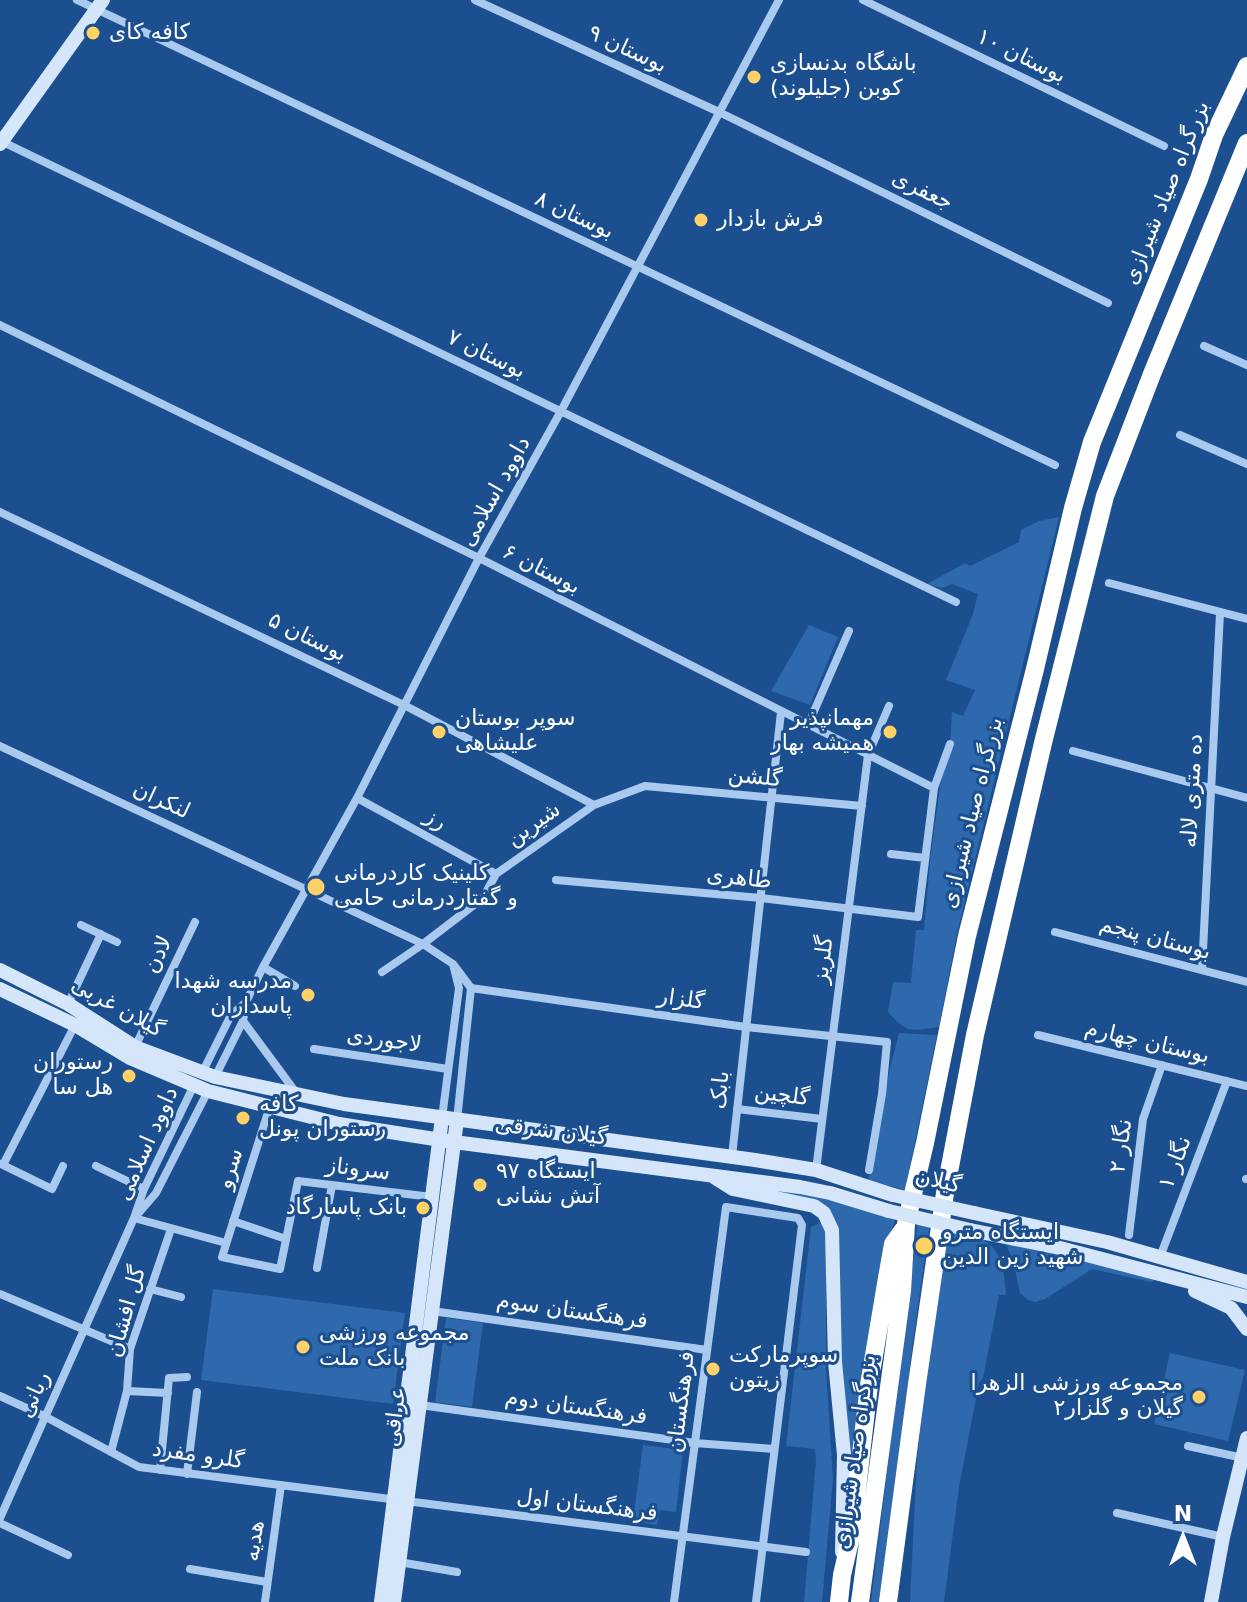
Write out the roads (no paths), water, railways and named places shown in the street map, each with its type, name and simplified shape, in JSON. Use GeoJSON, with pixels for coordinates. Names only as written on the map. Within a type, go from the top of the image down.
{"type":"FeatureCollection","features":[{"type":"Feature","properties":{"kind":"highway","name":"بزرگراه صیاد شیرازی"},"geometry":{"type":"LineString","coordinates":[[860,1602],[902,1291],[906,1224],[967,936],[1081,482],[1092,442],[1214,135],[1247,66]]}},
{"type":"Feature","properties":{"kind":"highway"},"geometry":{"type":"LineString","coordinates":[[890,1599],[914,1399],[945,1193],[975,1035],[1041,753],[1105,496],[1247,143]]}},
{"type":"Feature","properties":{"kind":"highway"},"geometry":{"type":"LineString","coordinates":[[839,1602],[852,1532],[865,1411],[893,1244],[906,1224]]}},
{"type":"Feature","properties":{"kind":"main road"},"geometry":{"type":"LineString","coordinates":[[1,143],[100,5]]}},
{"type":"Feature","properties":{"kind":"main road","name":"گیلان غربی"},"geometry":{"type":"LineString","coordinates":[[0,970],[68,1004],[135,1047],[205,1082]]}},
{"type":"Feature","properties":{"kind":"main road","name":"گیلان غربی"},"geometry":{"type":"LineString","coordinates":[[0,989],[75,1025],[130,1058],[205,1082]]}},
{"type":"Feature","properties":{"kind":"main road","name":"گیلان شرقی"},"geometry":{"type":"LineString","coordinates":[[205,1082],[482,1124],[732,1156],[816,1170],[893,1195]]}},
{"type":"Feature","properties":{"kind":"main road","name":"گیلان شرقی"},"geometry":{"type":"LineString","coordinates":[[205,1082],[270,1106],[339,1124],[779,1184],[830,1193],[889,1211]]}},
{"type":"Feature","properties":{"kind":"main road"},"geometry":{"type":"LineString","coordinates":[[447,1141],[450,1119]]}},
{"type":"Feature","properties":{"kind":"main road"},"geometry":{"type":"LineString","coordinates":[[480,1145],[482,1124]]}},
{"type":"Feature","properties":{"kind":"main road"},"geometry":{"type":"LineString","coordinates":[[600,1161],[603,1139]]}},
{"type":"Feature","properties":{"kind":"main road","name":"عراقی"},"geometry":{"type":"LineString","coordinates":[[394,1602],[401,1501],[432,1197],[447,1141]]}},
{"type":"Feature","properties":{"kind":"main road","name":"عراقی"},"geometry":{"type":"LineString","coordinates":[[381,1602],[420,1405],[447,1141]]}},
{"type":"Feature","properties":{"kind":"main road"},"geometry":{"type":"LineString","coordinates":[[710,1175],[733,1189],[814,1206],[824,1213],[832,1230],[835,1362],[844,1455],[842,1575]]}},
{"type":"Feature","properties":{"kind":"main road","name":"گیلان"},"geometry":{"type":"LineString","coordinates":[[893,1195],[1063,1232],[1159,1265]]}},
{"type":"Feature","properties":{"kind":"main road","name":"گیلان"},"geometry":{"type":"LineString","coordinates":[[889,1211],[1060,1248],[1159,1265]]}},
{"type":"Feature","properties":{"kind":"main road"},"geometry":{"type":"LineString","coordinates":[[1159,1265],[1247,1282]]}},
{"type":"Feature","properties":{"kind":"main road"},"geometry":{"type":"LineString","coordinates":[[1159,1265],[1247,1297]]}},
{"type":"Feature","properties":{"kind":"main road"},"geometry":{"type":"LineString","coordinates":[[1159,1265],[1231,1308],[1247,1329]]}},
{"type":"Feature","properties":{"kind":"main road"},"geometry":{"type":"LineString","coordinates":[[1211,1602],[1247,1439]]}},
{"type":"Feature","properties":{"kind":"street","name":"بوستان ۸"},"geometry":{"type":"LineString","coordinates":[[77,0],[100,5],[1055,465]]}},
{"type":"Feature","properties":{"kind":"street","name":"بوستان ۹"},"geometry":{"type":"LineString","coordinates":[[475,0],[719,112]]}},
{"type":"Feature","properties":{"kind":"street","name":"داوود اسلامی"},"geometry":{"type":"LineString","coordinates":[[83,1330],[144,1189],[243,1021],[246,1002],[263,967],[357,798],[479,558],[561,411],[779,0]]}},
{"type":"Feature","properties":{"kind":"street","name":"بوستان ۱۰"},"geometry":{"type":"LineString","coordinates":[[863,0],[1164,146]]}},
{"type":"Feature","properties":{"kind":"street","name":"جعفری"},"geometry":{"type":"LineString","coordinates":[[719,112],[1108,303]]}},
{"type":"Feature","properties":{"kind":"street","name":"بوستان ۷"},"geometry":{"type":"LineString","coordinates":[[1,143],[956,602]]}},
{"type":"Feature","properties":{"kind":"street","name":"بوستان ۶"},"geometry":{"type":"LineString","coordinates":[[0,325],[479,558],[934,788]]}},
{"type":"Feature","properties":{"kind":"street"},"geometry":{"type":"LineString","coordinates":[[1204,346],[1247,365]]}},
{"type":"Feature","properties":{"kind":"street"},"geometry":{"type":"LineString","coordinates":[[1180,435],[1247,464]]}},
{"type":"Feature","properties":{"kind":"street","name":"بوستان ۵"},"geometry":{"type":"LineString","coordinates":[[0,512],[404,705],[594,805]]}},
{"type":"Feature","properties":{"kind":"street"},"geometry":{"type":"LineString","coordinates":[[1109,583],[1247,619]]}},
{"type":"Feature","properties":{"kind":"street","name":"ده متری لاله"},"geometry":{"type":"LineString","coordinates":[[1202,970],[1220,613]]}},
{"type":"Feature","properties":{"kind":"street"},"geometry":{"type":"LineString","coordinates":[[808,725],[849,631]]}},
{"type":"Feature","properties":{"kind":"street","name":"گلریز"},"geometry":{"type":"LineString","coordinates":[[816,1170],[868,755],[889,706]]}},
{"type":"Feature","properties":{"kind":"street","name":"بابک"},"geometry":{"type":"LineString","coordinates":[[732,1156],[781,712]]}},
{"type":"Feature","properties":{"kind":"street"},"geometry":{"type":"LineString","coordinates":[[891,854],[925,858],[934,788],[950,744]]}},
{"type":"Feature","properties":{"kind":"street","name":"لنکران"},"geometry":{"type":"LineString","coordinates":[[0,746],[423,944],[453,964]]}},
{"type":"Feature","properties":{"kind":"street"},"geometry":{"type":"LineString","coordinates":[[1073,751],[1247,798]]}},
{"type":"Feature","properties":{"kind":"street","name":"شیرین"},"geometry":{"type":"LineString","coordinates":[[382,972],[483,898],[496,874],[594,805],[645,786]]}},
{"type":"Feature","properties":{"kind":"street","name":"گلشن"},"geometry":{"type":"LineString","coordinates":[[645,786],[862,806]]}},
{"type":"Feature","properties":{"kind":"street","name":"رز"},"geometry":{"type":"LineString","coordinates":[[357,798],[496,874]]}},
{"type":"Feature","properties":{"kind":"street","name":"طاهری"},"geometry":{"type":"LineString","coordinates":[[556,880],[761,898],[918,917],[925,858]]}},
{"type":"Feature","properties":{"kind":"street","name":"لادن"},"geometry":{"type":"LineString","coordinates":[[135,1047],[195,922]]}},
{"type":"Feature","properties":{"kind":"street"},"geometry":{"type":"LineString","coordinates":[[81,925],[117,942]]}},
{"type":"Feature","properties":{"kind":"street","name":"بوستان پنجم"},"geometry":{"type":"LineString","coordinates":[[1055,932],[1247,982]]}},
{"type":"Feature","properties":{"kind":"street"},"geometry":{"type":"LineString","coordinates":[[68,1004],[101,934]]}},
{"type":"Feature","properties":{"kind":"street"},"geometry":{"type":"LineString","coordinates":[[450,1119],[471,988],[453,964]]}},
{"type":"Feature","properties":{"kind":"street"},"geometry":{"type":"LineString","coordinates":[[450,1119],[448,1069],[459,988],[453,964]]}},
{"type":"Feature","properties":{"kind":"street"},"geometry":{"type":"LineString","coordinates":[[263,967],[295,986]]}},
{"type":"Feature","properties":{"kind":"street","name":"گلزار"},"geometry":{"type":"LineString","coordinates":[[471,988],[746,1027],[887,1042],[869,1170]]}},
{"type":"Feature","properties":{"kind":"street","name":"داوود اسلامی"},"geometry":{"type":"LineString","coordinates":[[134,1218],[156,1193],[231,1015],[246,1002]]}},
{"type":"Feature","properties":{"kind":"street"},"geometry":{"type":"LineString","coordinates":[[243,1021],[297,1094]]}},
{"type":"Feature","properties":{"kind":"street"},"geometry":{"type":"LineString","coordinates":[[63,1166],[52,1189],[2,1164],[75,1025]]}},
{"type":"Feature","properties":{"kind":"street","name":"بوستان چهارم"},"geometry":{"type":"LineString","coordinates":[[1038,1035],[1247,1086]]}},
{"type":"Feature","properties":{"kind":"street","name":"لاجوردی"},"geometry":{"type":"LineString","coordinates":[[314,1049],[448,1069]]}},
{"type":"Feature","properties":{"kind":"street","name":"نگار ۲"},"geometry":{"type":"LineString","coordinates":[[1129,1235],[1143,1119],[1162,1065]]}},
{"type":"Feature","properties":{"kind":"street","name":"نگار ۱"},"geometry":{"type":"LineString","coordinates":[[1159,1265],[1227,1081]]}},
{"type":"Feature","properties":{"kind":"street","name":"سرو"},"geometry":{"type":"LineString","coordinates":[[226,1243],[270,1106]]}},
{"type":"Feature","properties":{"kind":"street","name":"گلچین"},"geometry":{"type":"LineString","coordinates":[[737,1109],[822,1119]]}},
{"type":"Feature","properties":{"kind":"street"},"geometry":{"type":"LineString","coordinates":[[96,1166],[144,1189]]}},
{"type":"Feature","properties":{"kind":"street","name":"سروناز"},"geometry":{"type":"LineString","coordinates":[[134,1218],[226,1243],[222,1257],[280,1269],[298,1181],[432,1197]]}},
{"type":"Feature","properties":{"kind":"street"},"geometry":{"type":"LineString","coordinates":[[317,1268],[332,1185]]}},
{"type":"Feature","properties":{"kind":"street","name":"فرهنگستان"},"geometry":{"type":"LineString","coordinates":[[674,1602],[726,1207],[798,1218],[802,1225],[774,1449]]}},
{"type":"Feature","properties":{"kind":"street"},"geometry":{"type":"LineString","coordinates":[[233,1221],[286,1239]]}},
{"type":"Feature","properties":{"kind":"street","name":"گل افشان"},"geometry":{"type":"LineString","coordinates":[[111,1452],[127,1391],[130,1349],[171,1229]]}},
{"type":"Feature","properties":{"kind":"street"},"geometry":{"type":"LineString","coordinates":[[150,1289],[181,1297]]}},
{"type":"Feature","properties":{"kind":"street"},"geometry":{"type":"LineString","coordinates":[[0,1294],[130,1349]]}},
{"type":"Feature","properties":{"kind":"street","name":"فرهنگستان سوم"},"geometry":{"type":"LineString","coordinates":[[432,1311],[707,1350]]}},
{"type":"Feature","properties":{"kind":"street","name":"ربانی"},"geometry":{"type":"LineString","coordinates":[[0,1521],[83,1330]]}},
{"type":"Feature","properties":{"kind":"street"},"geometry":{"type":"LineString","coordinates":[[160,1470],[169,1378],[187,1377]]}},
{"type":"Feature","properties":{"kind":"street"},"geometry":{"type":"LineString","coordinates":[[127,1391],[168,1393]]}},
{"type":"Feature","properties":{"kind":"street"},"geometry":{"type":"LineString","coordinates":[[187,1474],[197,1392]]}},
{"type":"Feature","properties":{"kind":"street","name":"گلرو مفرد"},"geometry":{"type":"LineString","coordinates":[[0,1396],[139,1467],[401,1501]]}},
{"type":"Feature","properties":{"kind":"street","name":"فرهنگستان دوم"},"geometry":{"type":"LineString","coordinates":[[420,1405],[695,1443],[774,1449]]}},
{"type":"Feature","properties":{"kind":"street"},"geometry":{"type":"LineString","coordinates":[[1188,1446],[1243,1467]]}},
{"type":"Feature","properties":{"kind":"street"},"geometry":{"type":"LineString","coordinates":[[756,1602],[774,1449]]}},
{"type":"Feature","properties":{"kind":"street","name":"هدیه"},"geometry":{"type":"LineString","coordinates":[[265,1602],[281,1485]]}},
{"type":"Feature","properties":{"kind":"street","name":"فرهنگستان اول"},"geometry":{"type":"LineString","coordinates":[[401,1501],[806,1552]]}},
{"type":"Feature","properties":{"kind":"street"},"geometry":{"type":"LineString","coordinates":[[1117,1513],[1223,1537]]}},
{"type":"Feature","properties":{"kind":"street"},"geometry":{"type":"LineString","coordinates":[[0,1521],[68,1555]]}},
{"type":"Feature","properties":{"kind":"street"},"geometry":{"type":"LineString","coordinates":[[399,1562],[457,1572]]}},
{"type":"Feature","properties":{"kind":"street"},"geometry":{"type":"LineString","coordinates":[[190,1569],[267,1582]]}},
{"type":"Feature","properties":{"kind":"place","name":"کافه کای"},"geometry":{"type":"Point","coordinates":[93,33]}},
{"type":"Feature","properties":{"kind":"place","name":"باشگاه بدنسازی کوبن (جلیلوند)"},"geometry":{"type":"Point","coordinates":[754,77]}},
{"type":"Feature","properties":{"kind":"place","name":"فرش بازدار"},"geometry":{"type":"Point","coordinates":[701,220]}},
{"type":"Feature","properties":{"kind":"place","name":"سوپر بوستان علیشاهی"},"geometry":{"type":"Point","coordinates":[439,732]}},
{"type":"Feature","properties":{"kind":"place","name":"مهمانپذیر همیشه بهار"},"geometry":{"type":"Point","coordinates":[890,732]}},
{"type":"Feature","properties":{"kind":"place","name":"کلینیک کاردرمانی و گفتاردرمانی حامی"},"geometry":{"type":"Point","coordinates":[316,887]}},
{"type":"Feature","properties":{"kind":"place","name":"مدرسه شهدا پاسداران"},"geometry":{"type":"Point","coordinates":[308,995]}},
{"type":"Feature","properties":{"kind":"place","name":"رستوران هل سا"},"geometry":{"type":"Point","coordinates":[129,1076]}},
{"type":"Feature","properties":{"kind":"place","name":"کافه رستوران پونل"},"geometry":{"type":"Point","coordinates":[243,1118]}},
{"type":"Feature","properties":{"kind":"place","name":"ایستگاه ۹۷ آتش نشانی"},"geometry":{"type":"Point","coordinates":[480,1185]}},
{"type":"Feature","properties":{"kind":"place","name":"بانک پاسارگاد"},"geometry":{"type":"Point","coordinates":[423,1208]}},
{"type":"Feature","properties":{"kind":"place","name":"ایستگاه مترو شهید زین الدین"},"geometry":{"type":"Point","coordinates":[924,1246]}},
{"type":"Feature","properties":{"kind":"place","name":"مجموعه ورزشی بانک ملت"},"geometry":{"type":"Point","coordinates":[303,1347]}},
{"type":"Feature","properties":{"kind":"place","name":"سوپرمارکت زیتون"},"geometry":{"type":"Point","coordinates":[713,1369]}},
{"type":"Feature","properties":{"kind":"place","name":"مجموعه ورزشی الزهرا گیلان و گلزار۲"},"geometry":{"type":"Point","coordinates":[1199,1397]}}]}
